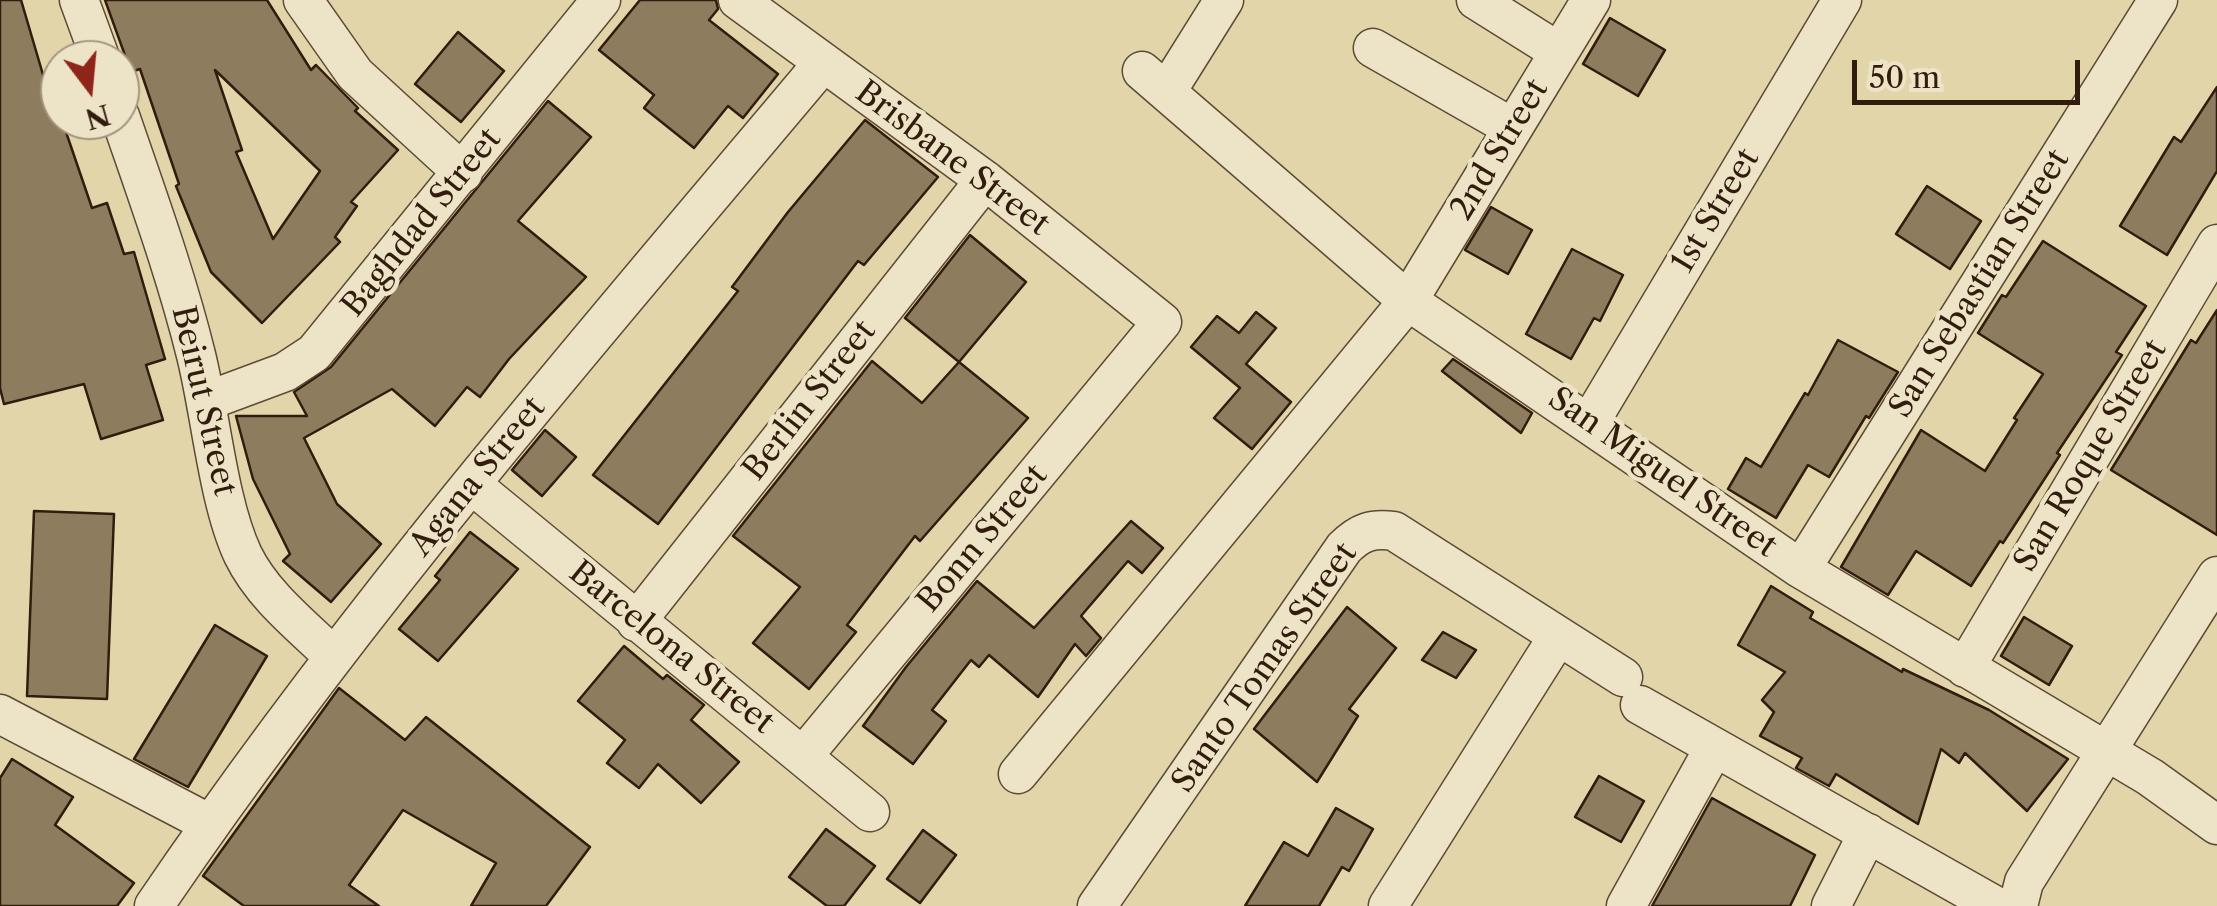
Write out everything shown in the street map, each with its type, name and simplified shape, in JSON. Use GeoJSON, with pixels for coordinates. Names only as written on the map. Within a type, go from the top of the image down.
{"type":"FeatureCollection","features":[{"type":"Feature","properties":{"kind":"street"},"geometry":{"type":"LineString","coordinates":[[79,0],[94,40]]}},
{"type":"Feature","properties":{"kind":"street"},"geometry":{"type":"LineString","coordinates":[[304,0],[355,74],[463,173]]}},
{"type":"Feature","properties":{"kind":"street","name":"Baghdad Street"},"geometry":{"type":"LineString","coordinates":[[207,401],[285,372],[314,353],[601,0]]}},
{"type":"Feature","properties":{"kind":"street","name":"Brisbane Street"},"geometry":{"type":"LineString","coordinates":[[738,0],[985,180],[1162,322]]}},
{"type":"Feature","properties":{"kind":"street"},"geometry":{"type":"LineString","coordinates":[[1476,0],[1559,52]]}},
{"type":"Feature","properties":{"kind":"street","name":"2nd Street"},"geometry":{"type":"LineString","coordinates":[[1018,774],[1408,301],[1591,0]]}},
{"type":"Feature","properties":{"kind":"street","name":"1st Street"},"geometry":{"type":"LineString","coordinates":[[1590,422],[1842,0]]}},
{"type":"Feature","properties":{"kind":"street","name":"San Sebastian Street"},"geometry":{"type":"LineString","coordinates":[[1801,569],[2158,0]]}},
{"type":"Feature","properties":{"kind":"street","name":"San Miguel Street"},"geometry":{"type":"LineString","coordinates":[[1212,5],[1155,81],[1408,301],[1801,569],[2108,751],[2217,825]]}},
{"type":"Feature","properties":{"kind":"street"},"geometry":{"type":"LineString","coordinates":[[1373,48],[1513,128]]}},
{"type":"Feature","properties":{"kind":"street","name":"Agana Street"},"geometry":{"type":"LineString","coordinates":[[154,906],[334,657],[471,484],[822,63]]}},
{"type":"Feature","properties":{"kind":"street","name":"Beirut Street"},"geometry":{"type":"LineString","coordinates":[[128,140],[173,272],[207,401],[229,514],[242,554],[260,584],[334,657]]}},
{"type":"Feature","properties":{"kind":"street","name":"Berlin Street"},"geometry":{"type":"LineString","coordinates":[[636,622],[985,180]]}},
{"type":"Feature","properties":{"kind":"street","name":"San Roque Street"},"geometry":{"type":"LineString","coordinates":[[1965,668],[2217,244]]}},
{"type":"Feature","properties":{"kind":"street","name":"Bonn Street"},"geometry":{"type":"LineString","coordinates":[[804,755],[1162,322]]}},
{"type":"Feature","properties":{"kind":"street","name":"Barcelona Street"},"geometry":{"type":"LineString","coordinates":[[471,484],[870,812]]}},
{"type":"Feature","properties":{"kind":"street","name":"Santo Tomas Street"},"geometry":{"type":"LineString","coordinates":[[1097,906],[1344,548],[1357,536],[1375,529],[1394,531],[1714,748],[1996,906]]}},
{"type":"Feature","properties":{"kind":"street"},"geometry":{"type":"LineString","coordinates":[[2018,906],[2024,882],[2217,576]]}},
{"type":"Feature","properties":{"kind":"street"},"geometry":{"type":"LineString","coordinates":[[1388,906],[1557,638]]}},
{"type":"Feature","properties":{"kind":"street"},"geometry":{"type":"LineString","coordinates":[[0,714],[210,824]]}},
{"type":"Feature","properties":{"kind":"street"},"geometry":{"type":"LineString","coordinates":[[1626,906],[1714,748]]}},
{"type":"Feature","properties":{"kind":"street"},"geometry":{"type":"LineString","coordinates":[[1830,906],[1868,833]]}},
{"type":"Feature","properties":{"kind":"building"},"geometry":{"type":"Polygon","coordinates":[[[0,0],[21,0],[40,64],[40,140],[69,140],[92,208],[107,203],[124,254],[134,252],[165,359],[146,365],[163,420],[101,439],[84,384],[4,404],[0,388],[0,0]]]}},
{"type":"Feature","properties":{"kind":"building"},"geometry":{"type":"Polygon","coordinates":[[[105,0],[267,0],[311,70],[316,65],[358,108],[355,111],[398,150],[351,202],[357,206],[335,237],[340,242],[262,323],[211,272],[176,186],[179,184],[140,69],[140,40],[119,40],[105,0]],[[215,70],[242,150],[236,152],[273,239],[320,171],[215,70]]]}},
{"type":"Feature","properties":{"kind":"building"},"geometry":{"type":"Polygon","coordinates":[[[640,0],[716,0],[718,9],[709,20],[778,74],[743,118],[728,106],[694,148],[644,108],[654,95],[599,50],[640,0]]]}},
{"type":"Feature","properties":{"kind":"building"},"geometry":{"type":"Polygon","coordinates":[[[1610,18],[1665,50],[1638,96],[1583,64],[1610,18]]]}},
{"type":"Feature","properties":{"kind":"building"},"geometry":{"type":"Polygon","coordinates":[[[458,32],[504,71],[461,122],[415,84],[458,32]]]}},
{"type":"Feature","properties":{"kind":"building"},"geometry":{"type":"Polygon","coordinates":[[[2217,87],[2217,171],[2167,255],[2120,226],[2174,137],[2181,142],[2217,87]]]}},
{"type":"Feature","properties":{"kind":"building"},"geometry":{"type":"Polygon","coordinates":[[[548,101],[591,137],[518,221],[586,277],[509,359],[480,397],[467,387],[435,426],[392,389],[304,438],[337,504],[381,544],[331,602],[283,561],[290,554],[253,479],[236,416],[307,416],[294,392],[331,367],[548,101]]]}},
{"type":"Feature","properties":{"kind":"building"},"geometry":{"type":"Polygon","coordinates":[[[865,120],[938,177],[864,265],[858,261],[658,524],[593,475],[738,291],[732,287],[788,212],[865,120]]]}},
{"type":"Feature","properties":{"kind":"building"},"geometry":{"type":"Polygon","coordinates":[[[1927,186],[1981,221],[1950,269],[1896,234],[1927,186]]]}},
{"type":"Feature","properties":{"kind":"building"},"geometry":{"type":"Polygon","coordinates":[[[1491,207],[1532,230],[1508,274],[1465,250],[1491,207]]]}},
{"type":"Feature","properties":{"kind":"building"},"geometry":{"type":"Polygon","coordinates":[[[970,235],[1026,282],[959,362],[905,318],[970,235]]]}},
{"type":"Feature","properties":{"kind":"building"},"geometry":{"type":"Polygon","coordinates":[[[2043,241],[2146,306],[2116,352],[2122,355],[2057,453],[2060,455],[1971,586],[1916,551],[1888,595],[1841,567],[1921,430],[1985,471],[2017,420],[2014,418],[2043,374],[1978,333],[2043,241]]]}},
{"type":"Feature","properties":{"kind":"building"},"geometry":{"type":"Polygon","coordinates":[[[1572,249],[1623,275],[1600,321],[1594,318],[1571,359],[1526,334],[1572,249]]]}},
{"type":"Feature","properties":{"kind":"building"},"geometry":{"type":"Polygon","coordinates":[[[2217,310],[2217,535],[2111,470],[2191,340],[2196,343],[2217,310]]]}},
{"type":"Feature","properties":{"kind":"building"},"geometry":{"type":"Polygon","coordinates":[[[1256,312],[1276,328],[1246,364],[1291,402],[1252,449],[1214,418],[1240,388],[1191,347],[1217,316],[1239,333],[1256,312]]]}},
{"type":"Feature","properties":{"kind":"building"},"geometry":{"type":"Polygon","coordinates":[[[1838,340],[1898,372],[1829,477],[1808,465],[1776,518],[1728,489],[1746,458],[1761,467],[1838,340]]]}},
{"type":"Feature","properties":{"kind":"building"},"geometry":{"type":"Polygon","coordinates":[[[1453,359],[1532,413],[1521,433],[1442,371],[1453,359]]]}},
{"type":"Feature","properties":{"kind":"building"},"geometry":{"type":"Polygon","coordinates":[[[872,361],[922,403],[959,362],[1028,418],[920,541],[915,536],[847,625],[856,632],[809,689],[753,643],[800,587],[733,536],[872,361]]]}},
{"type":"Feature","properties":{"kind":"building"},"geometry":{"type":"Polygon","coordinates":[[[545,430],[576,457],[542,496],[512,470],[545,430]]]}},
{"type":"Feature","properties":{"kind":"building"},"geometry":{"type":"Polygon","coordinates":[[[34,511],[114,514],[107,699],[27,696],[34,511]]]}},
{"type":"Feature","properties":{"kind":"building"},"geometry":{"type":"Polygon","coordinates":[[[1131,521],[1163,548],[1142,573],[1128,561],[1081,616],[1101,638],[1086,656],[1075,644],[1038,697],[989,655],[979,667],[971,660],[932,710],[946,721],[913,764],[863,726],[977,581],[1034,628],[1131,521]]]}},
{"type":"Feature","properties":{"kind":"building"},"geometry":{"type":"Polygon","coordinates":[[[470,532],[518,569],[438,661],[399,629],[440,580],[435,576],[470,532]]]}},
{"type":"Feature","properties":{"kind":"building"},"geometry":{"type":"Polygon","coordinates":[[[1771,586],[1813,612],[1810,618],[1902,672],[1903,669],[1989,710],[2068,759],[2027,811],[1965,753],[1959,763],[1941,749],[1918,824],[1836,774],[1829,786],[1796,768],[1802,758],[1760,736],[1774,712],[1762,700],[1785,672],[1738,645],[1771,586]]]}},
{"type":"Feature","properties":{"kind":"building"},"geometry":{"type":"Polygon","coordinates":[[[1347,607],[1396,648],[1349,709],[1358,716],[1317,782],[1254,729],[1347,607]]]}},
{"type":"Feature","properties":{"kind":"building"},"geometry":{"type":"Polygon","coordinates":[[[2024,617],[2072,646],[2049,685],[2001,656],[2024,617]]]}},
{"type":"Feature","properties":{"kind":"building"},"geometry":{"type":"Polygon","coordinates":[[[215,625],[267,656],[188,787],[134,759],[215,625]]]}},
{"type":"Feature","properties":{"kind":"building"},"geometry":{"type":"Polygon","coordinates":[[[1443,632],[1476,650],[1456,678],[1422,660],[1443,632]]]}},
{"type":"Feature","properties":{"kind":"building"},"geometry":{"type":"Polygon","coordinates":[[[624,646],[663,679],[667,675],[704,705],[691,720],[739,762],[701,803],[658,764],[639,788],[607,763],[625,740],[578,701],[624,646]]]}},
{"type":"Feature","properties":{"kind":"building"},"geometry":{"type":"Polygon","coordinates":[[[339,688],[405,740],[426,717],[590,847],[546,906],[471,906],[496,863],[403,810],[349,885],[379,906],[244,906],[203,876],[339,688]]]}},
{"type":"Feature","properties":{"kind":"building"},"geometry":{"type":"Polygon","coordinates":[[[12,759],[73,797],[55,825],[134,883],[117,906],[0,906],[0,778],[12,759]]]}},
{"type":"Feature","properties":{"kind":"building"},"geometry":{"type":"Polygon","coordinates":[[[1599,776],[1644,801],[1621,842],[1575,817],[1599,776]]]}},
{"type":"Feature","properties":{"kind":"building"},"geometry":{"type":"Polygon","coordinates":[[[1712,798],[1815,855],[1790,906],[1652,906],[1712,798]]]}},
{"type":"Feature","properties":{"kind":"building"},"geometry":{"type":"Polygon","coordinates":[[[1336,808],[1373,829],[1349,871],[1342,867],[1319,906],[1245,906],[1284,842],[1308,856],[1336,808]]]}},
{"type":"Feature","properties":{"kind":"building"},"geometry":{"type":"Polygon","coordinates":[[[826,829],[875,866],[844,906],[827,906],[789,877],[826,829]]]}},
{"type":"Feature","properties":{"kind":"building"},"geometry":{"type":"Polygon","coordinates":[[[923,830],[956,855],[920,903],[887,879],[923,830]]]}}]}
